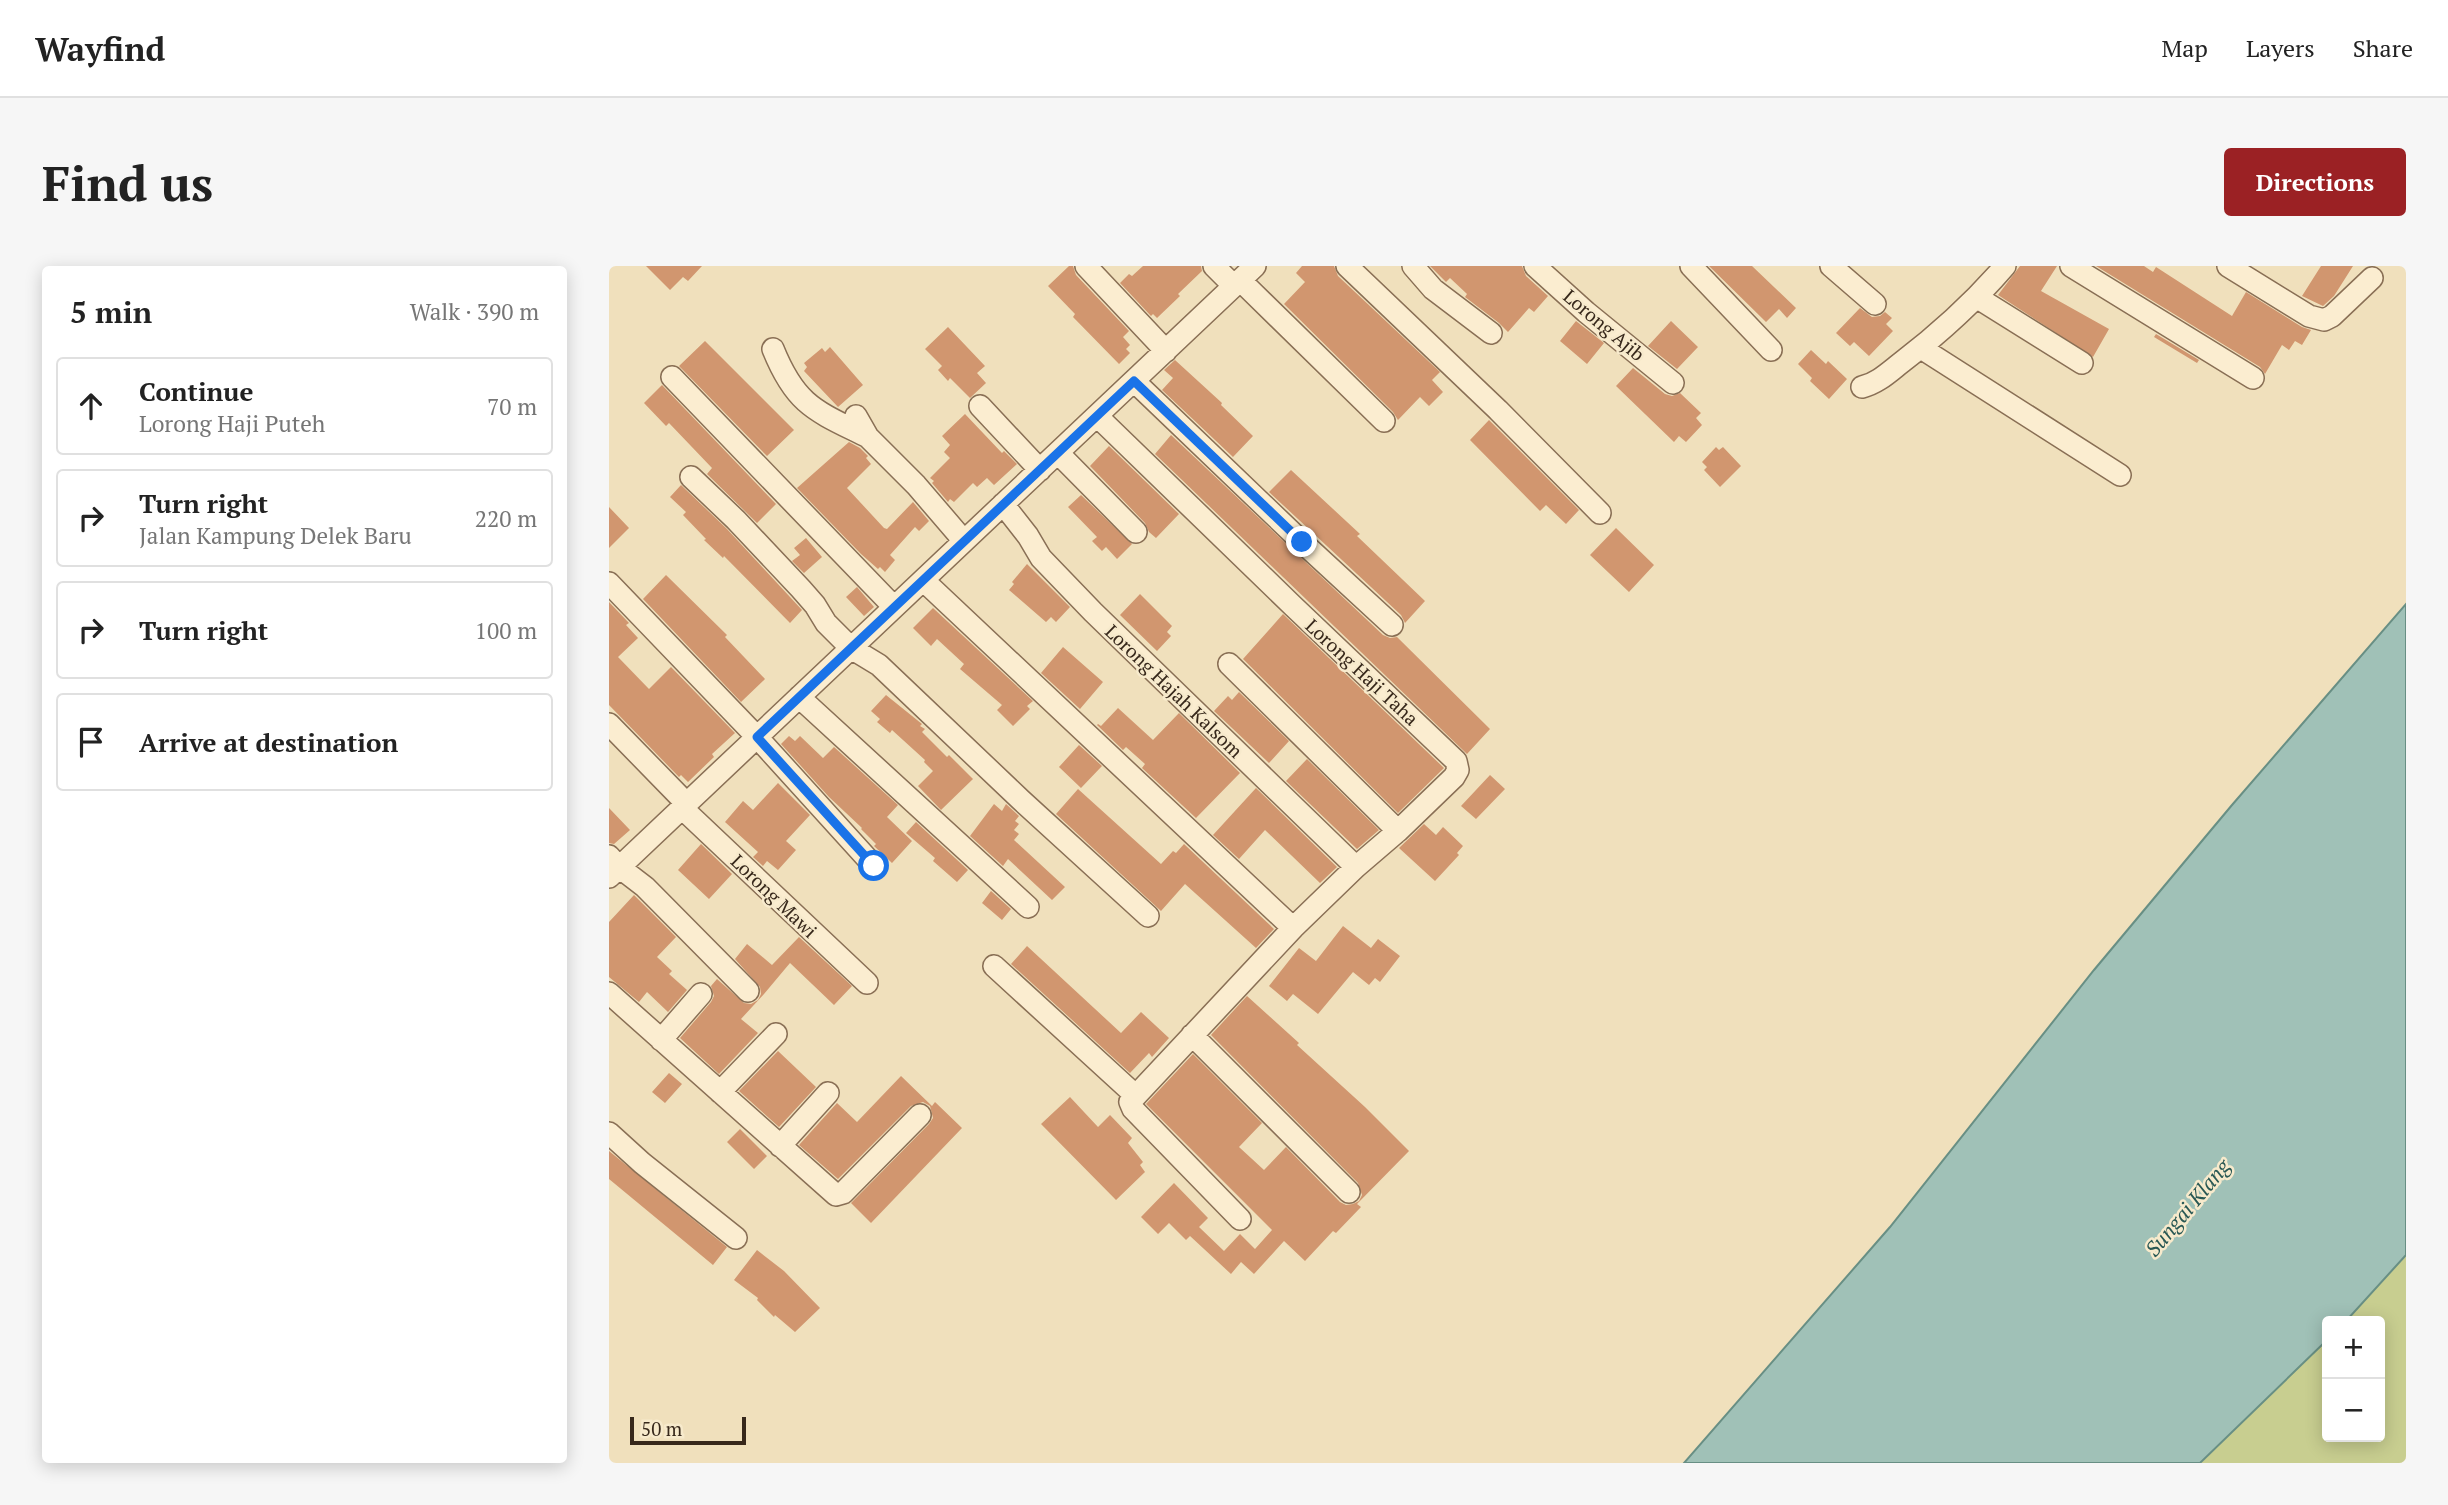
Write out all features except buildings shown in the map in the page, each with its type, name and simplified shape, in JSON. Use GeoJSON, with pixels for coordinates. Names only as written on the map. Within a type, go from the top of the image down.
{"type":"FeatureCollection","features":[{"type":"Feature","properties":{"kind":"street"},"geometry":{"type":"LineString","coordinates":[[1086,266],[1165,351]]}},
{"type":"Feature","properties":{"kind":"street"},"geometry":{"type":"LineString","coordinates":[[1215,266],[1243,277],[1384,421]]}},
{"type":"Feature","properties":{"kind":"street"},"geometry":{"type":"LineString","coordinates":[[1347,266],[1498,410],[1600,513]]}},
{"type":"Feature","properties":{"kind":"street"},"geometry":{"type":"LineString","coordinates":[[1413,266],[1433,289],[1491,333]]}},
{"type":"Feature","properties":{"kind":"street","name":"Lorong Ajib"},"geometry":{"type":"LineString","coordinates":[[1535,266],[1586,312],[1673,383]]}},
{"type":"Feature","properties":{"kind":"street"},"geometry":{"type":"LineString","coordinates":[[1692,266],[1771,350]]}},
{"type":"Feature","properties":{"kind":"street"},"geometry":{"type":"LineString","coordinates":[[1831,266],[1875,304]]}},
{"type":"Feature","properties":{"kind":"street"},"geometry":{"type":"LineString","coordinates":[[1862,387],[1874,384],[1921,348],[1977,298],[2005,266]]}},
{"type":"Feature","properties":{"kind":"street"},"geometry":{"type":"LineString","coordinates":[[2071,266],[2253,378]]}},
{"type":"Feature","properties":{"kind":"street"},"geometry":{"type":"LineString","coordinates":[[2228,266],[2309,316],[2324,320],[2332,316],[2372,278]]}},
{"type":"Feature","properties":{"kind":"street"},"geometry":{"type":"LineString","coordinates":[[748,992],[645,887],[612,867],[685,806],[1243,277]]}},
{"type":"Feature","properties":{"kind":"street"},"geometry":{"type":"LineString","coordinates":[[1977,298],[2082,363]]}},
{"type":"Feature","properties":{"kind":"street"},"geometry":{"type":"LineString","coordinates":[[1921,348],[2120,475]]}},
{"type":"Feature","properties":{"kind":"street"},"geometry":{"type":"LineString","coordinates":[[773,349],[794,392],[816,412],[868,437]]}},
{"type":"Feature","properties":{"kind":"street"},"geometry":{"type":"LineString","coordinates":[[672,376],[894,607]]}},
{"type":"Feature","properties":{"kind":"street"},"geometry":{"type":"LineString","coordinates":[[1134,381],[1392,625]]}},
{"type":"Feature","properties":{"kind":"street"},"geometry":{"type":"LineString","coordinates":[[980,405],[1039,470]]}},
{"type":"Feature","properties":{"kind":"street"},"geometry":{"type":"LineString","coordinates":[[856,416],[868,437],[916,485],[964,541]]}},
{"type":"Feature","properties":{"kind":"street","name":"Lorong Haji Taha"},"geometry":{"type":"LineString","coordinates":[[1097,416],[1456,761],[1458,770],[1398,831],[1293,928],[1135,1095]]}},
{"type":"Feature","properties":{"kind":"street"},"geometry":{"type":"LineString","coordinates":[[1058,453],[1136,531]]}},
{"type":"Feature","properties":{"kind":"street"},"geometry":{"type":"LineString","coordinates":[[691,477],[792,579],[815,605],[826,623],[851,648],[879,665],[1148,916]]}},
{"type":"Feature","properties":{"kind":"street","name":"Lorong Hajah Kalsom"},"geometry":{"type":"LineString","coordinates":[[1003,504],[1041,558],[1093,612],[1356,867]]}},
{"type":"Feature","properties":{"kind":"street"},"geometry":{"type":"LineString","coordinates":[[923,580],[1293,928]]}},
{"type":"Feature","properties":{"kind":"street"},"geometry":{"type":"LineString","coordinates":[[609,583],[757,737],[874,866]]}},
{"type":"Feature","properties":{"kind":"street"},"geometry":{"type":"LineString","coordinates":[[1229,664],[1398,831]]}},
{"type":"Feature","properties":{"kind":"street"},"geometry":{"type":"LineString","coordinates":[[799,697],[1028,907]]}},
{"type":"Feature","properties":{"kind":"street","name":"Lorong Mawi"},"geometry":{"type":"LineString","coordinates":[[609,724],[685,806],[867,983]]}},
{"type":"Feature","properties":{"kind":"street"},"geometry":{"type":"LineString","coordinates":[[995,966],[1135,1095],[1130,1101],[1133,1109],[1240,1219]]}},
{"type":"Feature","properties":{"kind":"street"},"geometry":{"type":"LineString","coordinates":[[609,993],[836,1195],[843,1193],[920,1115]]}},
{"type":"Feature","properties":{"kind":"street"},"geometry":{"type":"LineString","coordinates":[[661,1040],[701,994]]}},
{"type":"Feature","properties":{"kind":"street"},"geometry":{"type":"LineString","coordinates":[[720,1092],[776,1034]]}},
{"type":"Feature","properties":{"kind":"street"},"geometry":{"type":"LineString","coordinates":[[1192,1035],[1349,1192]]}},
{"type":"Feature","properties":{"kind":"street"},"geometry":{"type":"LineString","coordinates":[[780,1146],[828,1093]]}},
{"type":"Feature","properties":{"kind":"street"},"geometry":{"type":"LineString","coordinates":[[609,1133],[736,1238]]}},
{"type":"Feature","properties":{"kind":"green space"},"geometry":{"type":"Polygon","coordinates":[[[2406,1255],[2406,1463],[2201,1463],[2322,1345],[2322,1442],[2385,1442],[2385,1316],[2351,1316],[2406,1255]]]}},
{"type":"Feature","properties":{"kind":"water","name":"Sungai Klang"},"geometry":{"type":"Polygon","coordinates":[[[2406,604],[2406,1255],[2351,1316],[2322,1316],[2322,1345],[2200,1463],[1684,1463],[1890,1227],[2094,970],[2406,604]]]}},
{"type":"Feature","properties":{"kind":"route"},"geometry":{"type":"LineString","coordinates":[[874,866],[757,737],[1134,381],[1302,542]]}}]}
